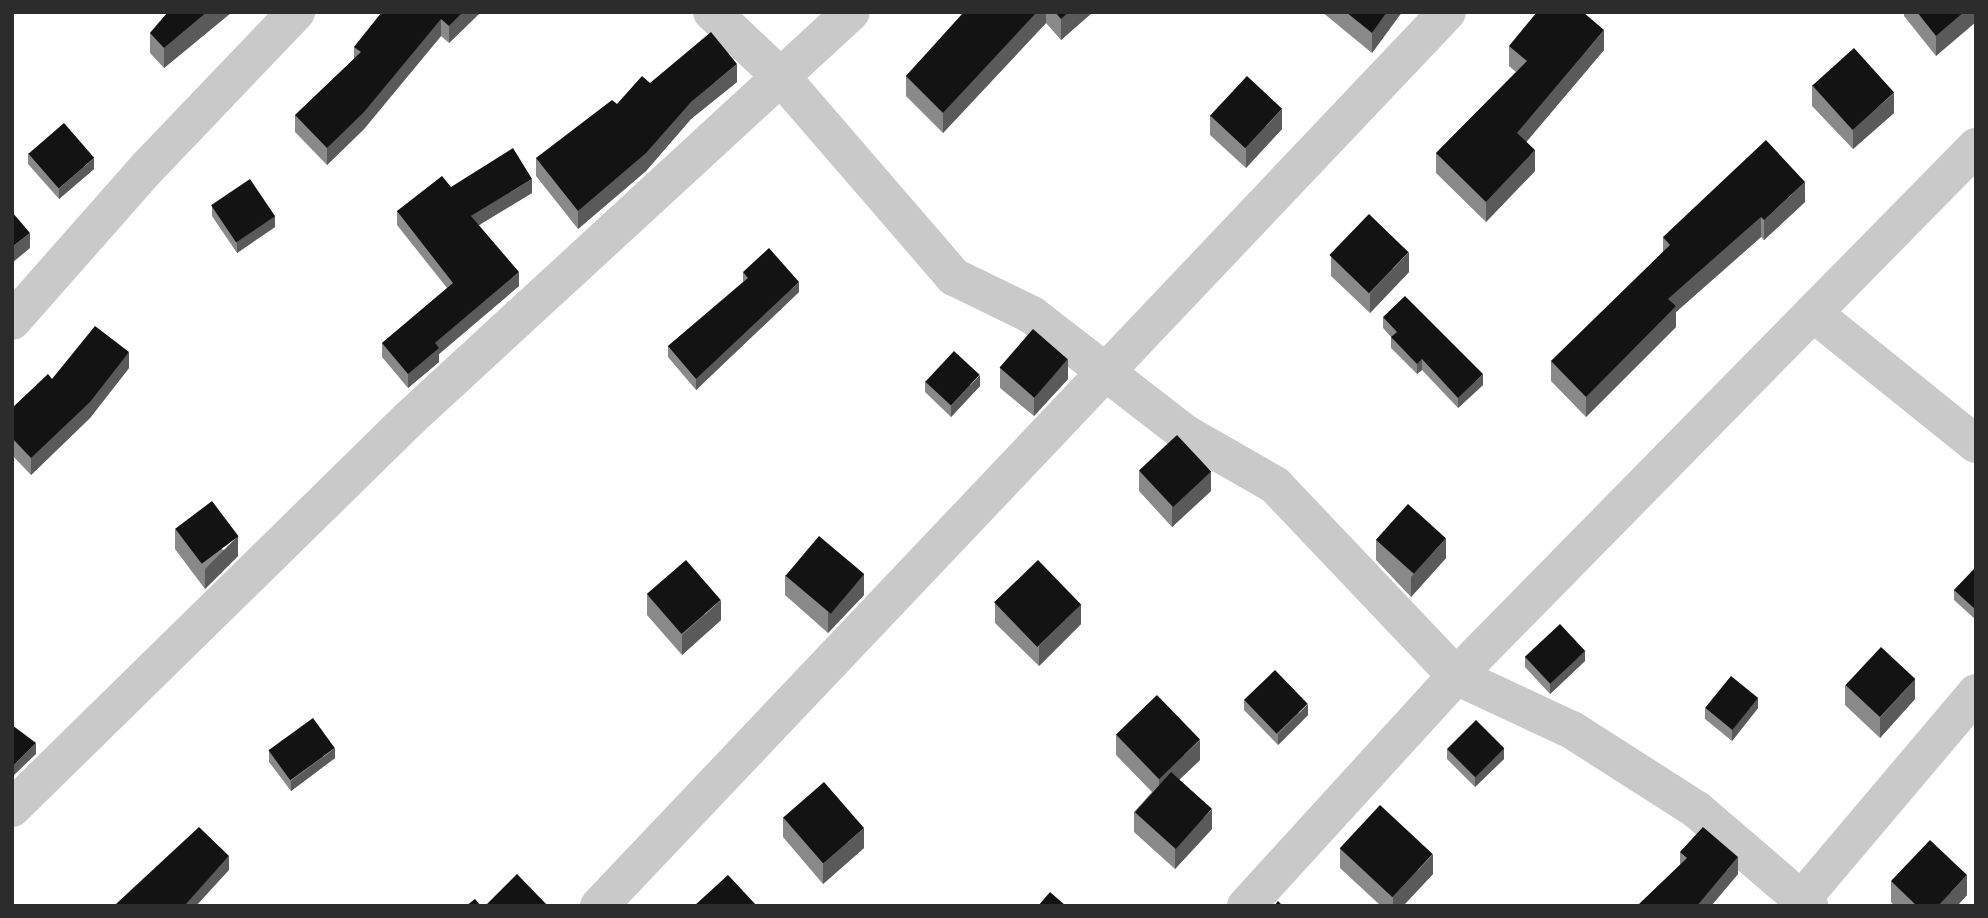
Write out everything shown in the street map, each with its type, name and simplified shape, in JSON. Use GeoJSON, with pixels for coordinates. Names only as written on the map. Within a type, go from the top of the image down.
{"type":"FeatureCollection","features":[{"type":"Feature","properties":{"kind":"street"},"geometry":{"type":"LineString","coordinates":[[12,321],[146,168],[296,12]]}},
{"type":"Feature","properties":{"kind":"street"},"geometry":{"type":"LineString","coordinates":[[712,12],[783,79],[954,277],[1032,315],[1106,368],[1186,435],[1275,485],[1456,677],[1572,730],[1697,810],[1802,904],[1976,693]]}},
{"type":"Feature","properties":{"kind":"street"},"geometry":{"type":"LineString","coordinates":[[12,808],[411,418],[783,79],[850,12]]}},
{"type":"Feature","properties":{"kind":"street"},"geometry":{"type":"LineString","coordinates":[[599,906],[1106,368],[1447,12]]}},
{"type":"Feature","properties":{"kind":"street"},"geometry":{"type":"LineString","coordinates":[[1245,906],[1456,677],[1976,147]]}},
{"type":"Feature","properties":{"kind":"street"},"geometry":{"type":"LineString","coordinates":[[1813,313],[1976,444]]}},
{"type":"Feature","properties":{"kind":"building"},"geometry":{"type":"Polygon","coordinates":[[[168,12],[207,12],[164,48],[150,33],[168,12]]]}},
{"type":"Feature","properties":{"kind":"building"},"geometry":{"type":"Polygon","coordinates":[[[382,12],[463,12],[449,26],[441,19],[364,112],[327,148],[295,115],[361,52],[354,47],[382,12]]]}},
{"type":"Feature","properties":{"kind":"building"},"geometry":{"type":"Polygon","coordinates":[[[964,12],[1037,12],[943,113],[906,76],[964,12]]]}},
{"type":"Feature","properties":{"kind":"building"},"geometry":{"type":"Polygon","coordinates":[[[1055,12],[1069,12],[1061,19],[1055,12]]]}},
{"type":"Feature","properties":{"kind":"building"},"geometry":{"type":"Polygon","coordinates":[[[1346,12],[1387,12],[1372,33],[1346,12]]]}},
{"type":"Feature","properties":{"kind":"building"},"geometry":{"type":"Polygon","coordinates":[[[1537,12],[1583,12],[1604,30],[1517,133],[1535,150],[1486,202],[1436,153],[1527,61],[1509,46],[1537,12]]]}},
{"type":"Feature","properties":{"kind":"building"},"geometry":{"type":"Polygon","coordinates":[[[1917,12],[1964,12],[1936,36],[1917,12]]]}},
{"type":"Feature","properties":{"kind":"building"},"geometry":{"type":"Polygon","coordinates":[[[711,32],[737,64],[691,102],[646,153],[578,211],[536,158],[612,100],[617,104],[642,76],[650,83],[711,32]]]}},
{"type":"Feature","properties":{"kind":"building"},"geometry":{"type":"Polygon","coordinates":[[[1854,48],[1894,93],[1853,130],[1812,85],[1854,48]]]}},
{"type":"Feature","properties":{"kind":"building"},"geometry":{"type":"Polygon","coordinates":[[[1247,76],[1282,109],[1245,148],[1210,115],[1247,76]]]}},
{"type":"Feature","properties":{"kind":"building"},"geometry":{"type":"Polygon","coordinates":[[[64,123],[94,158],[59,189],[29,154],[64,123]]]}},
{"type":"Feature","properties":{"kind":"building"},"geometry":{"type":"Polygon","coordinates":[[[1766,140],[1805,182],[1764,220],[1761,217],[1668,299],[1676,306],[1586,397],[1551,361],[1670,245],[1663,237],[1766,140]]]}},
{"type":"Feature","properties":{"kind":"building"},"geometry":{"type":"Polygon","coordinates":[[[513,148],[532,179],[471,216],[519,272],[435,343],[439,348],[408,374],[382,343],[453,283],[397,211],[442,176],[451,187],[513,148]]]}},
{"type":"Feature","properties":{"kind":"building"},"geometry":{"type":"Polygon","coordinates":[[[250,179],[275,216],[236,243],[211,205],[250,179]]]}},
{"type":"Feature","properties":{"kind":"building"},"geometry":{"type":"Polygon","coordinates":[[[12,212],[30,233],[12,247],[12,212]]]}},
{"type":"Feature","properties":{"kind":"building"},"geometry":{"type":"Polygon","coordinates":[[[1369,214],[1409,252],[1369,293],[1329,255],[1369,214]]]}},
{"type":"Feature","properties":{"kind":"building"},"geometry":{"type":"Polygon","coordinates":[[[769,248],[799,282],[696,379],[668,346],[748,278],[743,272],[769,248]]]}},
{"type":"Feature","properties":{"kind":"building"},"geometry":{"type":"Polygon","coordinates":[[[1405,296],[1483,374],[1458,398],[1422,359],[1417,364],[1391,337],[1397,332],[1383,317],[1405,296]]]}},
{"type":"Feature","properties":{"kind":"building"},"geometry":{"type":"Polygon","coordinates":[[[95,326],[129,352],[90,402],[31,458],[12,438],[12,408],[48,374],[52,379],[95,326]]]}},
{"type":"Feature","properties":{"kind":"building"},"geometry":{"type":"Polygon","coordinates":[[[1033,329],[1068,359],[1034,398],[1000,367],[1033,329]]]}},
{"type":"Feature","properties":{"kind":"building"},"geometry":{"type":"Polygon","coordinates":[[[954,351],[980,375],[951,406],[925,382],[954,351]]]}},
{"type":"Feature","properties":{"kind":"building"},"geometry":{"type":"Polygon","coordinates":[[[1177,435],[1211,472],[1173,507],[1139,470],[1177,435]]]}},
{"type":"Feature","properties":{"kind":"building"},"geometry":{"type":"Polygon","coordinates":[[[212,501],[238,536],[202,564],[175,529],[212,501]]]}},
{"type":"Feature","properties":{"kind":"building"},"geometry":{"type":"Polygon","coordinates":[[[1408,504],[1446,538],[1414,574],[1376,540],[1408,504]]]}},
{"type":"Feature","properties":{"kind":"building"},"geometry":{"type":"Polygon","coordinates":[[[819,536],[864,574],[831,614],[786,576],[819,536]]]}},
{"type":"Feature","properties":{"kind":"building"},"geometry":{"type":"Polygon","coordinates":[[[686,560],[721,600],[682,634],[647,594],[686,560]]]}},
{"type":"Feature","properties":{"kind":"building"},"geometry":{"type":"Polygon","coordinates":[[[1038,560],[1081,605],[1037,647],[994,602],[1038,560]]]}},
{"type":"Feature","properties":{"kind":"building"},"geometry":{"type":"Polygon","coordinates":[[[1976,567],[1976,610],[1954,590],[1976,567]]]}},
{"type":"Feature","properties":{"kind":"building"},"geometry":{"type":"Polygon","coordinates":[[[1560,624],[1585,651],[1550,684],[1525,657],[1560,624]]]}},
{"type":"Feature","properties":{"kind":"building"},"geometry":{"type":"Polygon","coordinates":[[[1881,647],[1915,679],[1880,717],[1846,685],[1881,647]]]}},
{"type":"Feature","properties":{"kind":"building"},"geometry":{"type":"Polygon","coordinates":[[[1275,670],[1308,704],[1277,734],[1244,700],[1275,670]]]}},
{"type":"Feature","properties":{"kind":"building"},"geometry":{"type":"Polygon","coordinates":[[[1731,676],[1758,698],[1732,730],[1705,708],[1731,676]]]}},
{"type":"Feature","properties":{"kind":"building"},"geometry":{"type":"Polygon","coordinates":[[[1157,695],[1200,740],[1159,779],[1116,735],[1157,695]]]}},
{"type":"Feature","properties":{"kind":"building"},"geometry":{"type":"Polygon","coordinates":[[[313,718],[335,748],[290,780],[269,750],[313,718]]]}},
{"type":"Feature","properties":{"kind":"building"},"geometry":{"type":"Polygon","coordinates":[[[1476,720],[1504,748],[1475,777],[1447,749],[1476,720]]]}},
{"type":"Feature","properties":{"kind":"building"},"geometry":{"type":"Polygon","coordinates":[[[12,725],[36,743],[12,767],[12,725]]]}},
{"type":"Feature","properties":{"kind":"building"},"geometry":{"type":"Polygon","coordinates":[[[1171,772],[1212,809],[1176,849],[1135,812],[1171,772]]]}},
{"type":"Feature","properties":{"kind":"building"},"geometry":{"type":"Polygon","coordinates":[[[824,782],[864,828],[823,863],[783,817],[824,782]]]}},
{"type":"Feature","properties":{"kind":"building"},"geometry":{"type":"Polygon","coordinates":[[[1380,805],[1433,854],[1392,897],[1340,848],[1380,805]]]}},
{"type":"Feature","properties":{"kind":"building"},"geometry":{"type":"Polygon","coordinates":[[[199,827],[229,856],[185,905],[117,906],[116,904],[199,827]]]}},
{"type":"Feature","properties":{"kind":"building"},"geometry":{"type":"Polygon","coordinates":[[[1703,827],[1738,857],[1697,906],[1637,906],[1687,858],[1680,852],[1703,827]]]}},
{"type":"Feature","properties":{"kind":"building"},"geometry":{"type":"Polygon","coordinates":[[[1930,840],[1967,875],[1938,906],[1917,906],[1891,881],[1930,840]]]}},
{"type":"Feature","properties":{"kind":"building"},"geometry":{"type":"Polygon","coordinates":[[[517,874],[548,906],[485,906],[517,874]]]}},
{"type":"Feature","properties":{"kind":"building"},"geometry":{"type":"Polygon","coordinates":[[[728,875],[757,906],[694,906],[728,875]]]}},
{"type":"Feature","properties":{"kind":"building"},"geometry":{"type":"Polygon","coordinates":[[[1050,892],[1066,906],[1038,906],[1050,892]]]}},
{"type":"Feature","properties":{"kind":"building"},"geometry":{"type":"Polygon","coordinates":[[[475,899],[481,906],[466,906],[475,899]]]}}]}
